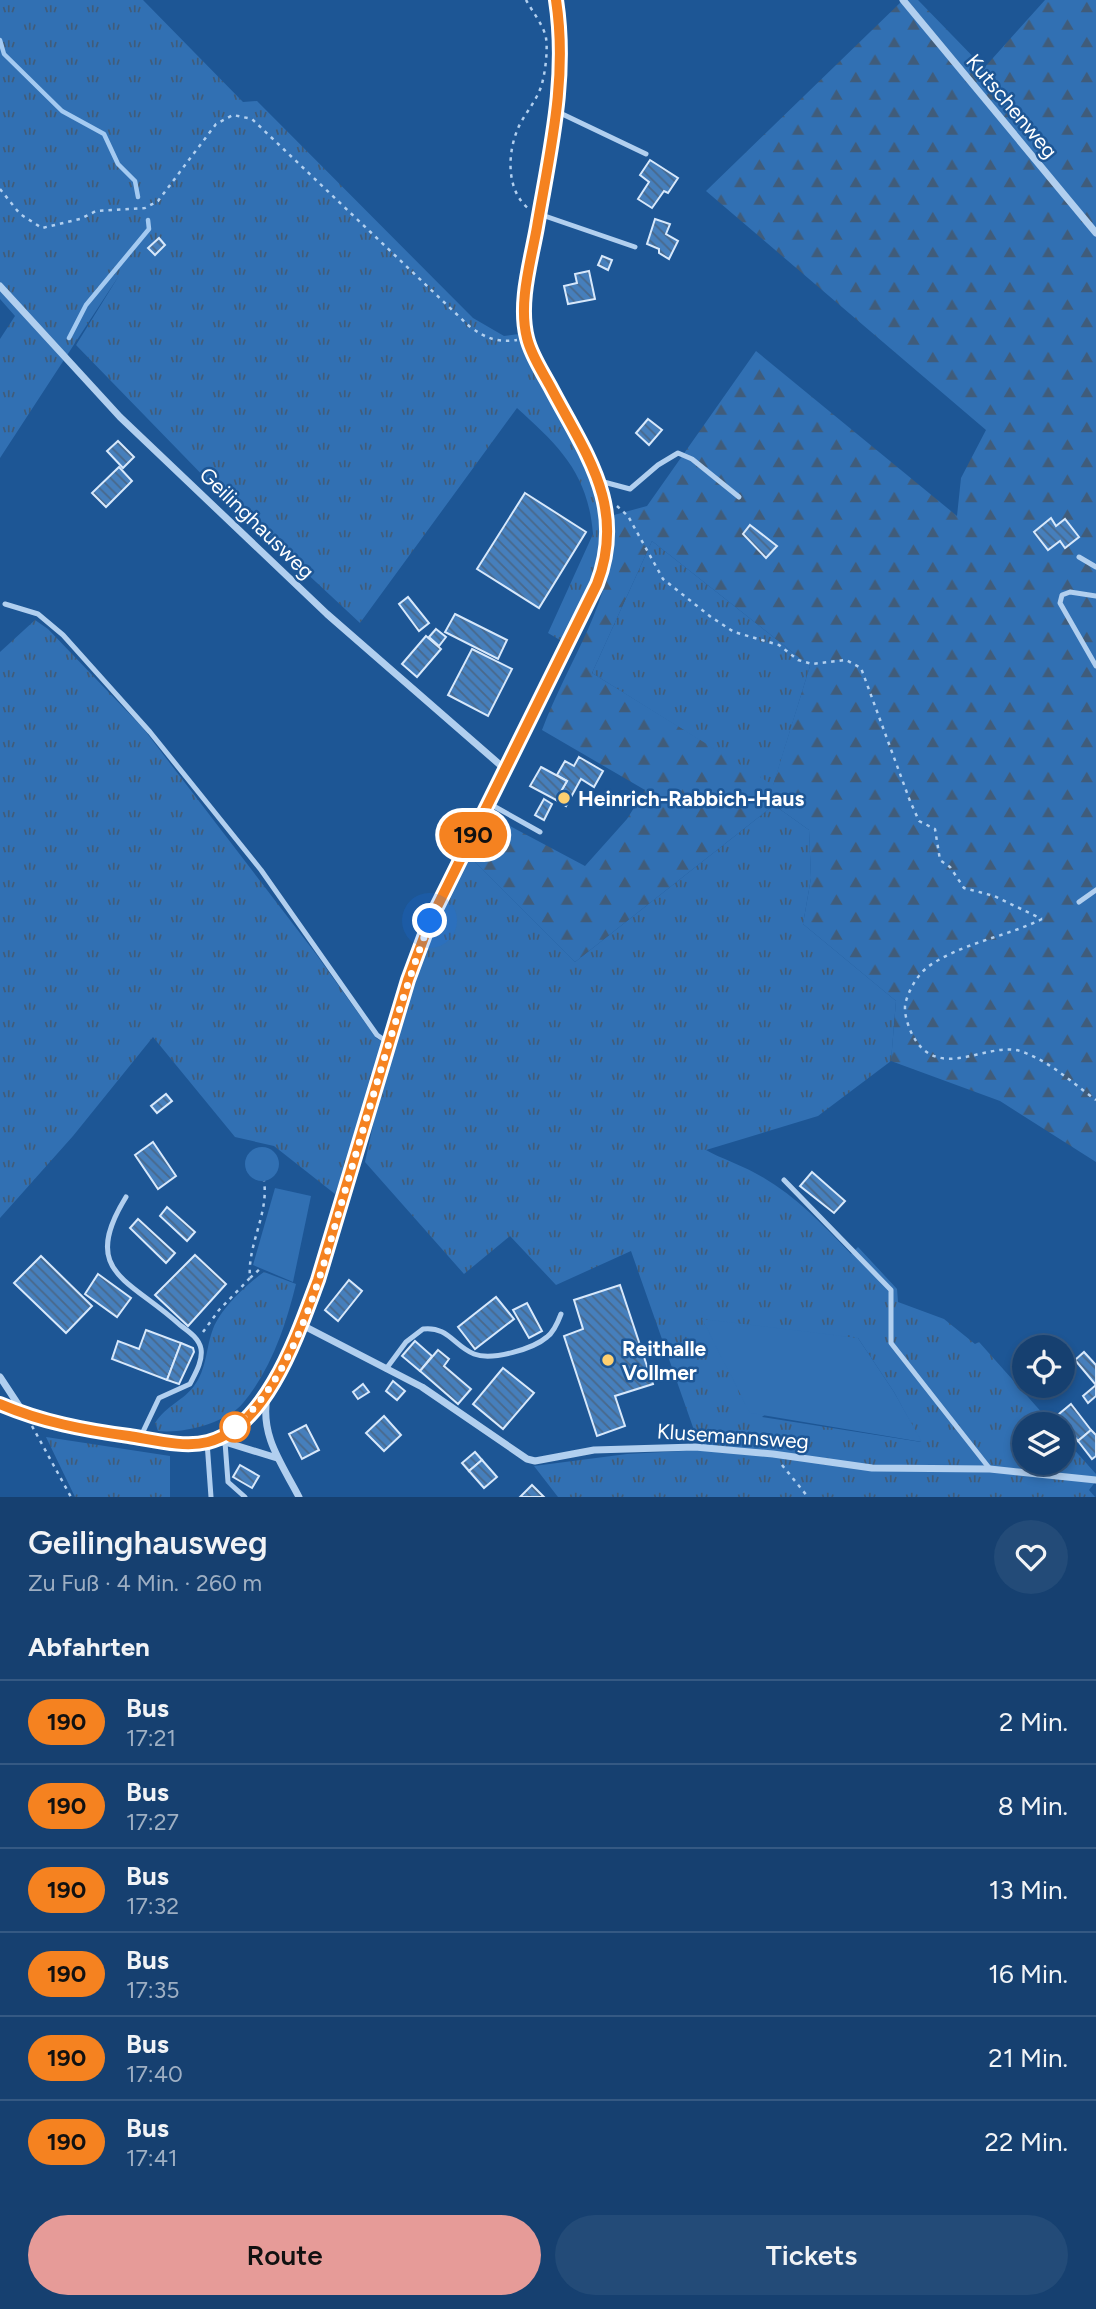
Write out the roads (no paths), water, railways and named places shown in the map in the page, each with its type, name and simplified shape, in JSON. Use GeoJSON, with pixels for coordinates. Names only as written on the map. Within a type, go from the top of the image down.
{"type":"FeatureCollection","features":[{"type":"Feature","properties":{"kind":"street"},"geometry":{"type":"LineString","coordinates":[[207,1443],[228,1433],[251,1414],[268,1392],[302,1325],[389,1043],[430,921],[490,804],[602,571],[609,528],[600,481],[527,339],[525,303],[558,112],[562,65],[556,0]]}},
{"type":"Feature","properties":{"kind":"street","name":"Kutschenweg"},"geometry":{"type":"LineString","coordinates":[[903,0],[1096,233]]}},
{"type":"Feature","properties":{"kind":"street","name":"Geilinghausweg"},"geometry":{"type":"LineString","coordinates":[[0,286],[140,436],[327,614],[506,770]]}},
{"type":"Feature","properties":{"kind":"street","name":"Klusemannsweg"},"geometry":{"type":"LineString","coordinates":[[302,1325],[422,1387],[527,1459],[534,1461],[593,1450],[695,1447],[773,1454],[872,1468],[990,1469],[1096,1480]]}},
{"type":"Feature","properties":{"kind":"street"},"geometry":{"type":"LineString","coordinates":[[0,1377],[26,1415]]}},
{"type":"Feature","properties":{"kind":"street"},"geometry":{"type":"LineString","coordinates":[[268,1392],[267,1432],[277,1458],[299,1497]]}},
{"type":"Feature","properties":{"kind":"street"},"geometry":{"type":"LineString","coordinates":[[0,1404],[26,1415],[83,1430],[178,1443],[225,1442],[277,1458]]}},
{"type":"Feature","properties":{"kind":"lane"},"geometry":{"type":"LineString","coordinates":[[558,112],[646,154]]}},
{"type":"Feature","properties":{"kind":"lane"},"geometry":{"type":"LineString","coordinates":[[539,214],[635,247]]}},
{"type":"Feature","properties":{"kind":"lane"},"geometry":{"type":"LineString","coordinates":[[600,481],[630,489],[668,457],[678,453],[692,459],[739,497]]}},
{"type":"Feature","properties":{"kind":"lane"},"geometry":{"type":"LineString","coordinates":[[1079,557],[1096,566]]}},
{"type":"Feature","properties":{"kind":"lane"},"geometry":{"type":"LineString","coordinates":[[1096,596],[1066,593],[1060,603],[1096,666]]}},
{"type":"Feature","properties":{"kind":"lane"},"geometry":{"type":"LineString","coordinates":[[5,604],[38,614],[63,635],[150,732],[261,870],[377,1035],[389,1043]]}},
{"type":"Feature","properties":{"kind":"lane"},"geometry":{"type":"LineString","coordinates":[[490,804],[540,832]]}},
{"type":"Feature","properties":{"kind":"lane"},"geometry":{"type":"LineString","coordinates":[[1079,902],[1096,890]]}},
{"type":"Feature","properties":{"kind":"lane"},"geometry":{"type":"LineString","coordinates":[[784,1180],[891,1290],[891,1343],[990,1469]]}},
{"type":"Feature","properties":{"kind":"lane"},"geometry":{"type":"LineString","coordinates":[[126,1197],[110,1222],[105,1245],[108,1262],[116,1273],[160,1306],[197,1340],[201,1350],[200,1363],[190,1384],[159,1398],[140,1438]]}},
{"type":"Feature","properties":{"kind":"lane"},"geometry":{"type":"LineString","coordinates":[[386,1369],[406,1342],[423,1329],[443,1331],[473,1354],[485,1356],[529,1346],[548,1337],[561,1314]]}},
{"type":"Feature","properties":{"kind":"lane"},"geometry":{"type":"LineString","coordinates":[[225,1442],[228,1482],[245,1497]]}},
{"type":"Feature","properties":{"kind":"lane"},"geometry":{"type":"LineString","coordinates":[[207,1443],[211,1497]]}},
{"type":"Feature","properties":{"kind":"waterway"},"geometry":{"type":"LineString","coordinates":[[0,40],[4,54],[62,111],[104,134],[118,164],[135,181],[138,197]]}},
{"type":"Feature","properties":{"kind":"waterway"},"geometry":{"type":"LineString","coordinates":[[69,338],[86,305],[149,229],[148,220]]}},
{"type":"Feature","properties":{"kind":"place","name":"Heinrich-Rabbich-Haus"},"geometry":{"type":"Point","coordinates":[564,798]}},
{"type":"Feature","properties":{"kind":"place","name":"Reithalle Vollmer"},"geometry":{"type":"Point","coordinates":[608,1360]}}]}
